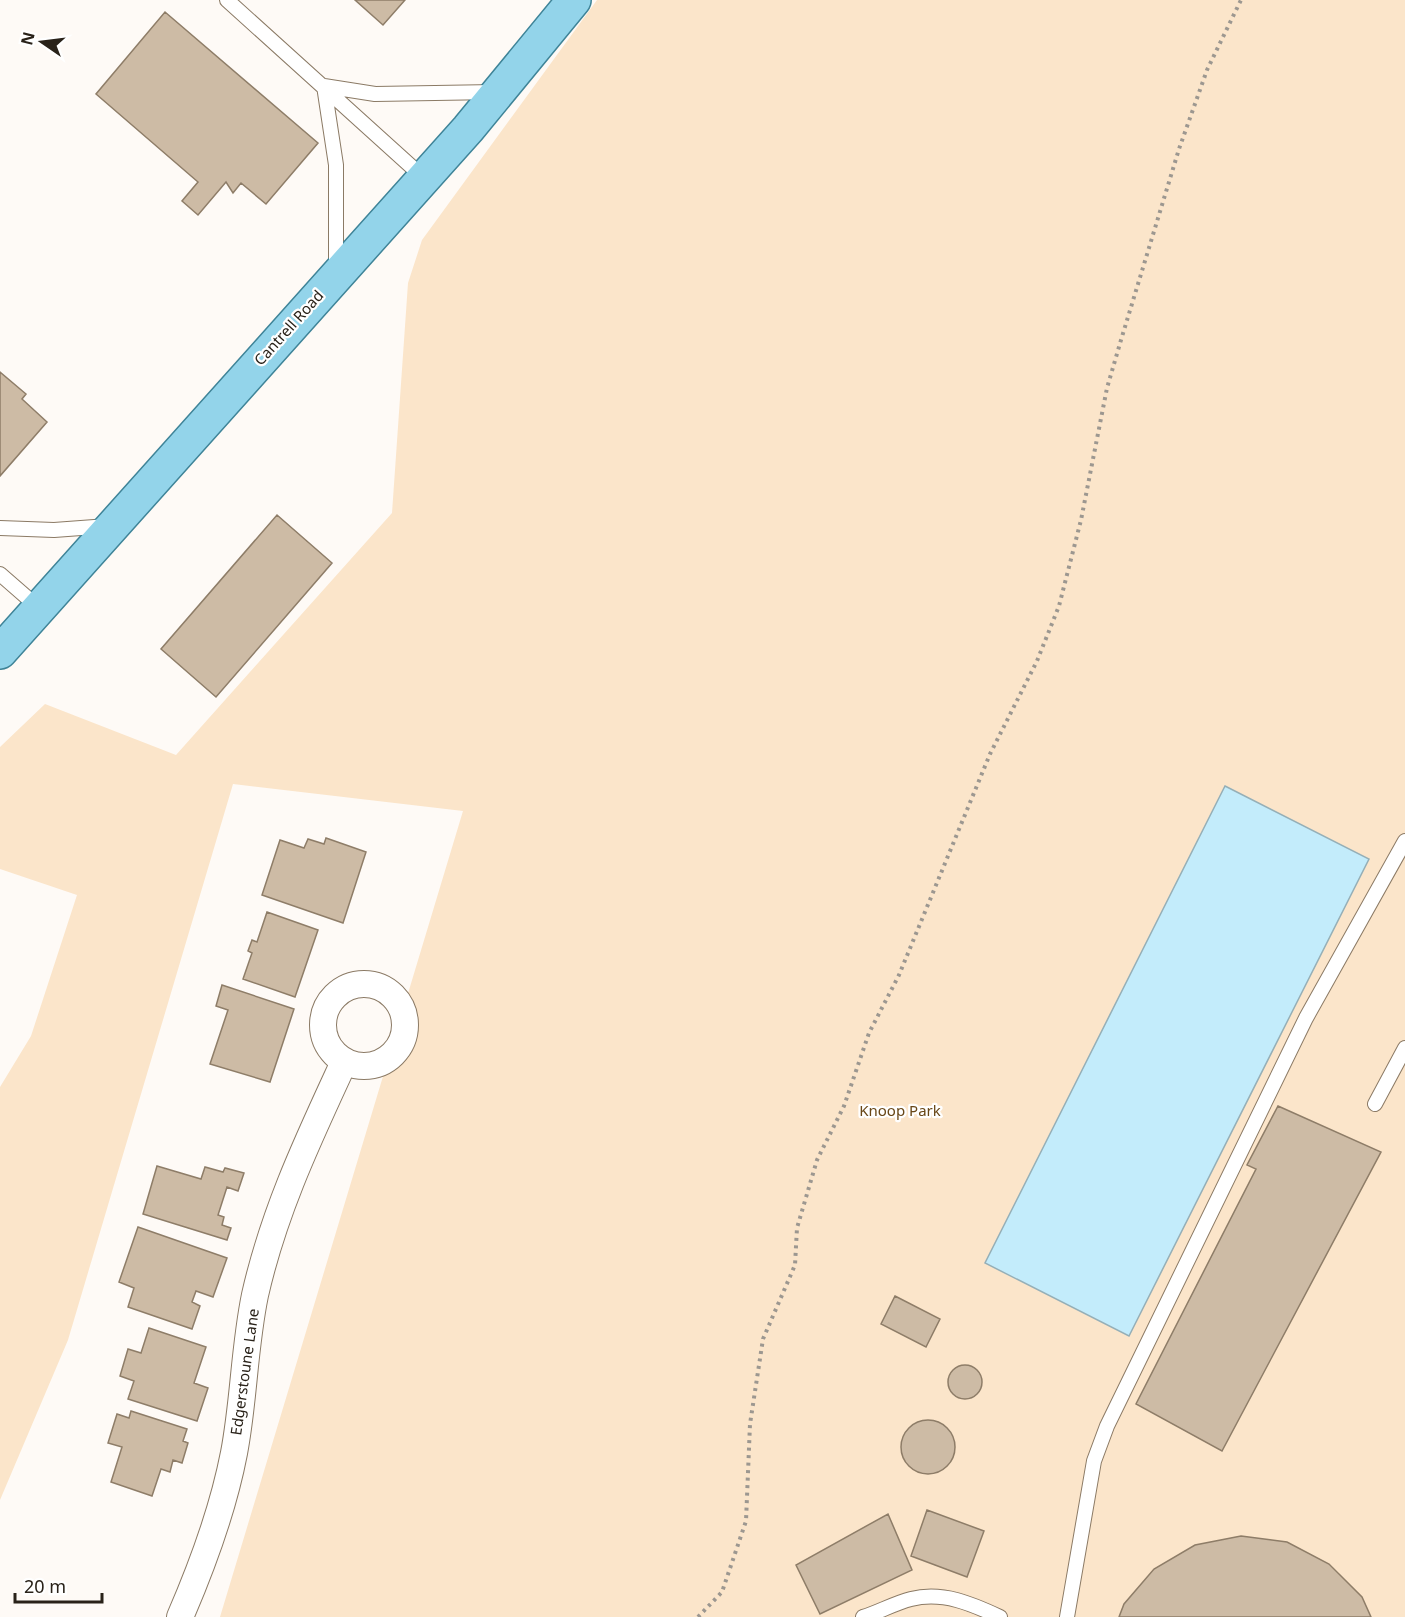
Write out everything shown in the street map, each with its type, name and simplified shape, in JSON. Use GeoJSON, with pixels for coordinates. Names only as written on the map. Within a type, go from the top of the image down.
{"type":"FeatureCollection","features":[{"type":"Feature","properties":{"kind":"main road","name":"Cantrell Road"},"geometry":{"type":"LineString","coordinates":[[0,652],[41,609],[113,525],[424,178],[574,0]]}},
{"type":"Feature","properties":{"kind":"street","name":"Edgerstoune Lane"},"geometry":{"type":"LineString","coordinates":[[180,1617],[203,1564],[234,1455],[243,1363],[255,1296],[270,1239],[291,1174],[344,1062]]}},
{"type":"Feature","properties":{"kind":"lane"},"geometry":{"type":"LineString","coordinates":[[227,0],[424,178]]}},
{"type":"Feature","properties":{"kind":"lane"},"geometry":{"type":"LineString","coordinates":[[324,86],[375,94],[498,92]]}},
{"type":"Feature","properties":{"kind":"lane"},"geometry":{"type":"LineString","coordinates":[[324,86],[336,165],[336,276]]}},
{"type":"Feature","properties":{"kind":"lane"},"geometry":{"type":"LineString","coordinates":[[0,528],[54,530],[113,525]]}},
{"type":"Feature","properties":{"kind":"lane"},"geometry":{"type":"LineString","coordinates":[[0,574],[41,609]]}},
{"type":"Feature","properties":{"kind":"lane"},"geometry":{"type":"LineString","coordinates":[[1067,1617],[1094,1461],[1107,1426],[1306,1018],[1405,841]]}},
{"type":"Feature","properties":{"kind":"lane"},"geometry":{"type":"LineString","coordinates":[[1375,1104],[1405,1048]]}},
{"type":"Feature","properties":{"kind":"lane"},"geometry":{"type":"LineString","coordinates":[[863,1617],[908,1599],[926,1596],[963,1601],[1000,1617]]}},
{"type":"Feature","properties":{"kind":"path"},"geometry":{"type":"LineString","coordinates":[[698,1617],[722,1592],[746,1521],[750,1424],[763,1340],[795,1265],[797,1228],[817,1160],[844,1106],[869,1033],[904,965],[990,754],[1032,672],[1059,606],[1081,520],[1107,388],[1121,340],[1179,149],[1207,70],[1240,0]]}},
{"type":"Feature","properties":{"kind":"green space","name":"Knoop Park"},"geometry":{"type":"Polygon","coordinates":[[[597,0],[1405,0],[1405,1617],[220,1617],[463,811],[233,784],[68,1340],[0,1500],[0,1087],[31,1036],[77,895],[0,869],[0,747],[45,704],[176,755],[392,513],[408,283],[422,240],[597,0]]]}},
{"type":"Feature","properties":{"kind":"water"},"geometry":{"type":"Polygon","coordinates":[[[1225,786],[1369,859],[1129,1336],[985,1263],[1225,786]]]}},
{"type":"Feature","properties":{"kind":"building"},"geometry":{"type":"Polygon","coordinates":[[[355,0],[405,0],[383,25],[355,0]]]}},
{"type":"Feature","properties":{"kind":"building"},"geometry":{"type":"Polygon","coordinates":[[[165,12],[318,143],[266,204],[241,183],[233,193],[226,182],[198,215],[182,201],[198,182],[96,94],[165,12]]]}},
{"type":"Feature","properties":{"kind":"building"},"geometry":{"type":"Polygon","coordinates":[[[0,372],[26,394],[22,399],[47,422],[0,476],[0,372]]]}},
{"type":"Feature","properties":{"kind":"building"},"geometry":{"type":"Polygon","coordinates":[[[277,515],[332,563],[216,697],[161,649],[277,515]]]}},
{"type":"Feature","properties":{"kind":"building"},"geometry":{"type":"Polygon","coordinates":[[[326,838],[366,852],[343,923],[262,895],[280,840],[304,848],[308,839],[324,844],[326,838]]]}},
{"type":"Feature","properties":{"kind":"building"},"geometry":{"type":"Polygon","coordinates":[[[267,912],[318,930],[295,997],[243,979],[252,953],[248,951],[252,940],[257,942],[267,912]]]}},
{"type":"Feature","properties":{"kind":"building"},"geometry":{"type":"Polygon","coordinates":[[[222,985],[294,1009],[270,1082],[210,1064],[228,1010],[216,1006],[222,985]]]}},
{"type":"Feature","properties":{"kind":"building"},"geometry":{"type":"Polygon","coordinates":[[[1278,1106],[1381,1152],[1222,1451],[1136,1404],[1256,1169],[1247,1165],[1278,1106]]]}},
{"type":"Feature","properties":{"kind":"building"},"geometry":{"type":"Polygon","coordinates":[[[157,1166],[201,1179],[205,1167],[223,1172],[225,1168],[244,1173],[238,1191],[227,1187],[218,1215],[224,1217],[222,1225],[231,1228],[227,1240],[143,1214],[157,1166]]]}},
{"type":"Feature","properties":{"kind":"building"},"geometry":{"type":"Polygon","coordinates":[[[138,1227],[227,1258],[213,1297],[196,1291],[192,1302],[200,1306],[192,1329],[128,1307],[134,1288],[119,1282],[138,1227]]]}},
{"type":"Feature","properties":{"kind":"building"},"geometry":{"type":"Polygon","coordinates":[[[895,1296],[940,1319],[926,1347],[881,1324],[895,1296]]]}},
{"type":"Feature","properties":{"kind":"building"},"geometry":{"type":"Polygon","coordinates":[[[149,1328],[206,1347],[194,1383],[208,1388],[197,1421],[128,1399],[134,1381],[120,1376],[128,1349],[141,1353],[149,1328]]]}},
{"type":"Feature","properties":{"kind":"building"},"geometry":{"type":"Polygon","coordinates":[[[965,1365],[977,1370],[982,1382],[977,1394],[965,1399],[953,1394],[948,1382],[953,1370],[965,1365]]]}},
{"type":"Feature","properties":{"kind":"building"},"geometry":{"type":"Polygon","coordinates":[[[131,1411],[187,1429],[183,1441],[188,1443],[182,1463],[173,1460],[170,1472],[161,1469],[152,1496],[111,1482],[122,1447],[108,1443],[117,1414],[129,1418],[131,1411]]]}},
{"type":"Feature","properties":{"kind":"building"},"geometry":{"type":"Polygon","coordinates":[[[923,1420],[933,1420],[943,1424],[951,1432],[955,1447],[951,1462],[943,1470],[933,1474],[923,1474],[913,1470],[905,1462],[901,1452],[901,1442],[905,1432],[913,1424],[923,1420]]]}},
{"type":"Feature","properties":{"kind":"building"},"geometry":{"type":"Polygon","coordinates":[[[927,1510],[984,1531],[967,1577],[911,1556],[927,1510]]]}},
{"type":"Feature","properties":{"kind":"building"},"geometry":{"type":"Polygon","coordinates":[[[888,1514],[912,1570],[820,1614],[796,1565],[888,1514]]]}},
{"type":"Feature","properties":{"kind":"building"},"geometry":{"type":"Polygon","coordinates":[[[1241,1536],[1287,1542],[1329,1564],[1362,1597],[1371,1617],[1119,1617],[1124,1604],[1154,1569],[1195,1545],[1241,1536]]]}}]}
